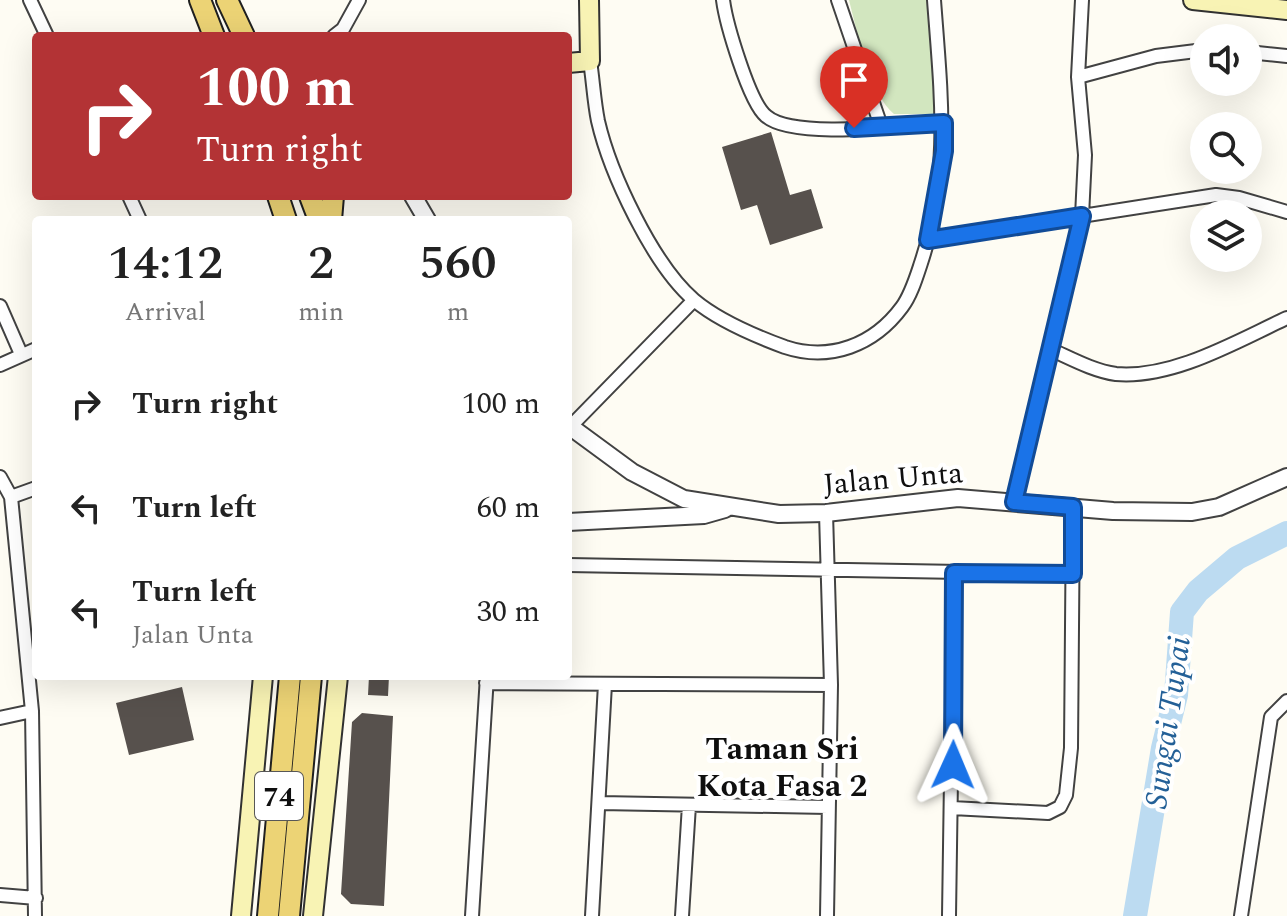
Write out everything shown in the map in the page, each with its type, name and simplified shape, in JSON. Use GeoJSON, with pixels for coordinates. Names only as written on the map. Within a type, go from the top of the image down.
{"type":"FeatureCollection","features":[{"type":"Feature","properties":{"kind":"main road"},"geometry":{"type":"LineString","coordinates":[[200,0],[212,32]]}},
{"type":"Feature","properties":{"kind":"main road"},"geometry":{"type":"LineString","coordinates":[[227,0],[242,32]]}},
{"type":"Feature","properties":{"kind":"main road"},"geometry":{"type":"LineString","coordinates":[[572,63],[590,61],[589,0]]}},
{"type":"Feature","properties":{"kind":"main road"},"geometry":{"type":"LineString","coordinates":[[1193,0],[1287,10]]}},
{"type":"Feature","properties":{"kind":"main road"},"geometry":{"type":"LineString","coordinates":[[241,916],[263,680]]}},
{"type":"Feature","properties":{"kind":"main road","name":"74"},"geometry":{"type":"LineString","coordinates":[[268,916],[290,680]]}},
{"type":"Feature","properties":{"kind":"main road","name":"74"},"geometry":{"type":"LineString","coordinates":[[289,916],[311,680]]}},
{"type":"Feature","properties":{"kind":"main road"},"geometry":{"type":"LineString","coordinates":[[313,916],[338,680]]}},
{"type":"Feature","properties":{"kind":"street"},"geometry":{"type":"LineString","coordinates":[[30,0],[45,32]]}},
{"type":"Feature","properties":{"kind":"street"},"geometry":{"type":"LineString","coordinates":[[339,32],[359,0]]}},
{"type":"Feature","properties":{"kind":"street"},"geometry":{"type":"LineString","coordinates":[[723,0],[736,51],[764,115],[780,124],[800,127],[944,123]]}},
{"type":"Feature","properties":{"kind":"street"},"geometry":{"type":"LineString","coordinates":[[838,0],[881,126]]}},
{"type":"Feature","properties":{"kind":"street"},"geometry":{"type":"LineString","coordinates":[[590,61],[598,121],[619,182],[657,254],[694,300],[763,339],[791,349],[817,354],[843,350],[884,328],[904,306],[928,240],[944,151],[934,0]]}},
{"type":"Feature","properties":{"kind":"street"},"geometry":{"type":"LineString","coordinates":[[1014,502],[1082,216],[1085,155],[1078,77],[1082,0]]}},
{"type":"Feature","properties":{"kind":"street"},"geometry":{"type":"LineString","coordinates":[[1078,77],[1156,56],[1190,52]]}},
{"type":"Feature","properties":{"kind":"street"},"geometry":{"type":"LineString","coordinates":[[1262,53],[1287,56]]}},
{"type":"Feature","properties":{"kind":"street"},"geometry":{"type":"LineString","coordinates":[[928,240],[1216,195],[1239,198],[1287,212]]}},
{"type":"Feature","properties":{"kind":"street"},"geometry":{"type":"LineString","coordinates":[[572,423],[694,300]]}},
{"type":"Feature","properties":{"kind":"street"},"geometry":{"type":"LineString","coordinates":[[0,306],[21,354]]}},
{"type":"Feature","properties":{"kind":"street"},"geometry":{"type":"LineString","coordinates":[[1052,350],[1088,366],[1135,374],[1198,357],[1287,318]]}},
{"type":"Feature","properties":{"kind":"street"},"geometry":{"type":"LineString","coordinates":[[0,365],[32,350]]}},
{"type":"Feature","properties":{"kind":"street","name":"Jalan Unta"},"geometry":{"type":"LineString","coordinates":[[572,428],[632,472],[684,499],[779,514],[826,513],[921,499],[1192,512],[1233,502],[1287,477]]}},
{"type":"Feature","properties":{"kind":"street"},"geometry":{"type":"LineString","coordinates":[[0,477],[11,497],[32,711],[35,916]]}},
{"type":"Feature","properties":{"kind":"street"},"geometry":{"type":"LineString","coordinates":[[11,497],[32,489]]}},
{"type":"Feature","properties":{"kind":"street"},"geometry":{"type":"LineString","coordinates":[[642,518],[684,499]]}},
{"type":"Feature","properties":{"kind":"street"},"geometry":{"type":"LineString","coordinates":[[952,808],[1048,813],[1060,807],[1066,795],[1071,748],[1073,507]]}},
{"type":"Feature","properties":{"kind":"street"},"geometry":{"type":"LineString","coordinates":[[572,522],[704,515],[728,508]]}},
{"type":"Feature","properties":{"kind":"street"},"geometry":{"type":"LineString","coordinates":[[826,513],[831,685],[827,916]]}},
{"type":"Feature","properties":{"kind":"street"},"geometry":{"type":"LineString","coordinates":[[572,565],[1073,574]]}},
{"type":"Feature","properties":{"kind":"street"},"geometry":{"type":"LineString","coordinates":[[949,916],[954,573]]}},
{"type":"Feature","properties":{"kind":"street"},"geometry":{"type":"LineString","coordinates":[[472,916],[486,680]]}},
{"type":"Feature","properties":{"kind":"street"},"geometry":{"type":"LineString","coordinates":[[510,680],[605,684],[831,685]]}},
{"type":"Feature","properties":{"kind":"street"},"geometry":{"type":"LineString","coordinates":[[592,916],[605,684]]}},
{"type":"Feature","properties":{"kind":"street"},"geometry":{"type":"LineString","coordinates":[[1241,916],[1271,717],[1287,701]]}},
{"type":"Feature","properties":{"kind":"street"},"geometry":{"type":"LineString","coordinates":[[0,718],[32,711]]}},
{"type":"Feature","properties":{"kind":"street"},"geometry":{"type":"LineString","coordinates":[[600,803],[828,807]]}},
{"type":"Feature","properties":{"kind":"street"},"geometry":{"type":"LineString","coordinates":[[682,916],[689,805]]}},
{"type":"Feature","properties":{"kind":"street"},"geometry":{"type":"LineString","coordinates":[[0,895],[36,898]]}},
{"type":"Feature","properties":{"kind":"green space"},"geometry":{"type":"Polygon","coordinates":[[[849,0],[927,0],[935,114],[894,114],[886,105],[871,77],[849,0]]]}},
{"type":"Feature","properties":{"kind":"building"},"geometry":{"type":"Polygon","coordinates":[[[771,132],[790,195],[811,189],[823,228],[770,245],[757,205],[741,210],[722,147],[771,132]]]}},
{"type":"Feature","properties":{"kind":"building"},"geometry":{"type":"Polygon","coordinates":[[[369,680],[389,680],[388,696],[368,695],[369,680]]]}},
{"type":"Feature","properties":{"kind":"building"},"geometry":{"type":"Polygon","coordinates":[[[182,687],[194,740],[129,755],[116,703],[182,687]]]}},
{"type":"Feature","properties":{"kind":"building"},"geometry":{"type":"Polygon","coordinates":[[[362,713],[393,716],[384,906],[351,904],[341,894],[352,722],[362,713]]]}},
{"type":"Feature","properties":{"kind":"waterway","name":"Sungai Tupai"},"geometry":{"type":"LineString","coordinates":[[1135,916],[1163,748],[1176,695],[1182,612],[1198,591],[1237,558],[1287,533]]}},
{"type":"Feature","properties":{"kind":"district","name":"Taman Sri Kota Fasa 2"},"geometry":{"type":"Point","coordinates":[782,766]}},
{"type":"Feature","properties":{"kind":"route"},"geometry":{"type":"LineString","coordinates":[[854,128],[944,123],[944,151],[928,240],[1082,216],[1014,502],[1073,507],[1073,574],[954,573],[953,765]]}}]}
